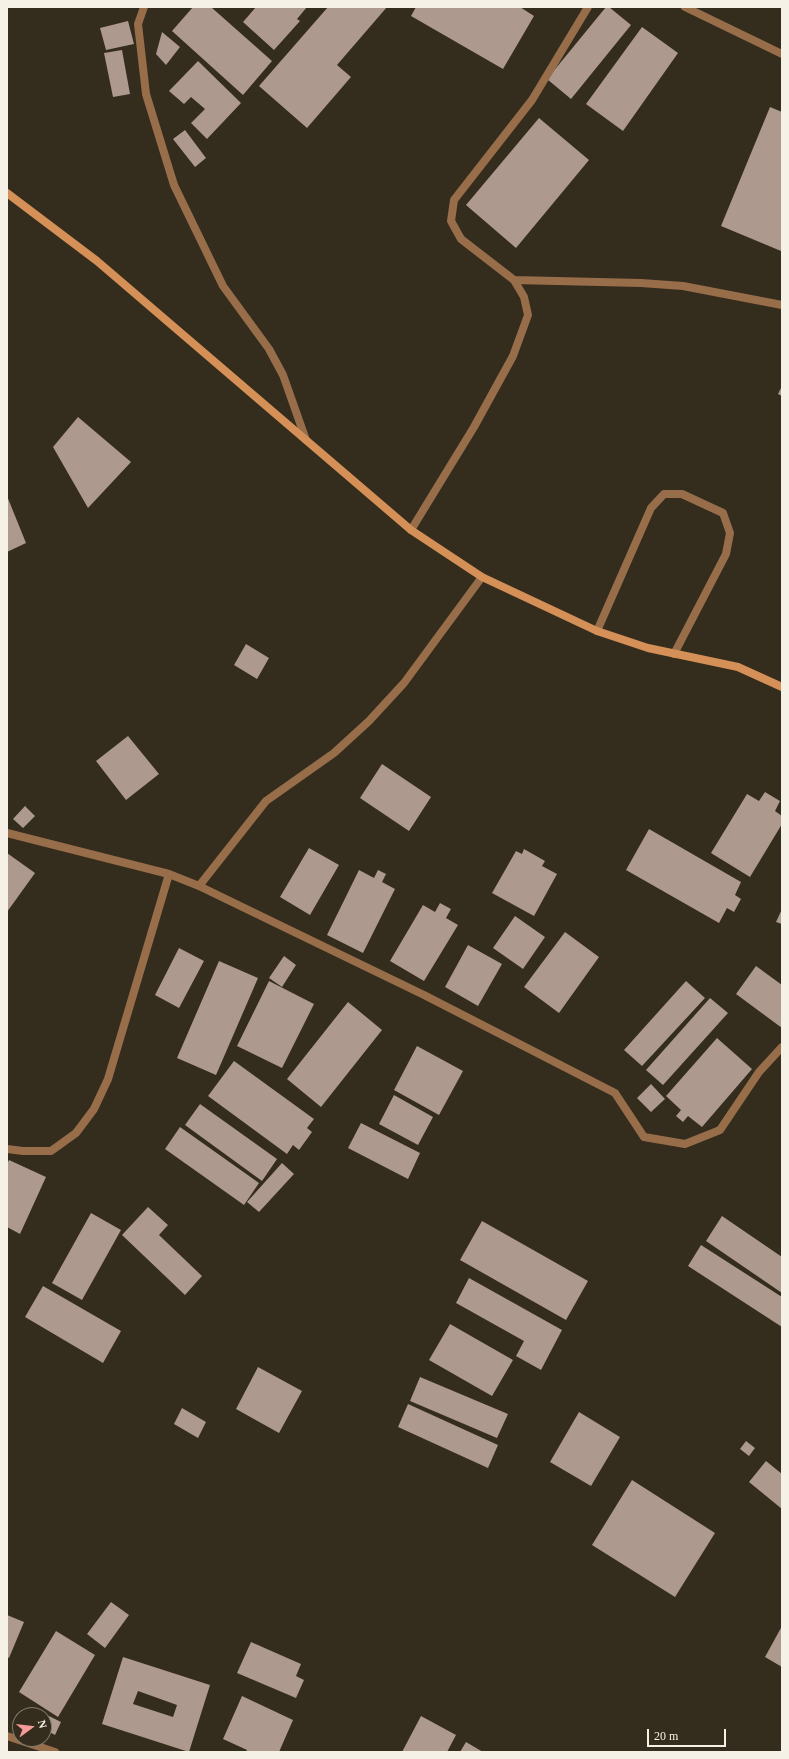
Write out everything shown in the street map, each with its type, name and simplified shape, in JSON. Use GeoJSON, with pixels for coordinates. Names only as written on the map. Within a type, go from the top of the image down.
{"type":"FeatureCollection","features":[{"type":"Feature","properties":{"kind":"main road"},"geometry":{"type":"LineString","coordinates":[[7,193],[97,261],[411,530],[482,577],[597,631],[648,648],[738,667],[782,687]]}},
{"type":"Feature","properties":{"kind":"street"},"geometry":{"type":"LineString","coordinates":[[144,7],[138,24],[146,94],[174,185],[223,286],[269,349],[283,375],[306,440]]}},
{"type":"Feature","properties":{"kind":"street"},"geometry":{"type":"LineString","coordinates":[[411,530],[474,427],[513,356],[528,314],[524,297],[514,280],[461,239],[451,221],[454,200],[532,100],[588,7]]}},
{"type":"Feature","properties":{"kind":"street"},"geometry":{"type":"LineString","coordinates":[[685,7],[782,54]]}},
{"type":"Feature","properties":{"kind":"street"},"geometry":{"type":"LineString","coordinates":[[514,280],[641,283],[683,286],[782,305]]}},
{"type":"Feature","properties":{"kind":"street"},"geometry":{"type":"LineString","coordinates":[[597,631],[651,508],[664,494],[682,494],[723,513],[730,533],[726,554],[674,654]]}},
{"type":"Feature","properties":{"kind":"street"},"geometry":{"type":"LineString","coordinates":[[199,886],[266,801],[334,753],[369,721],[394,694],[404,683],[482,577]]}},
{"type":"Feature","properties":{"kind":"street"},"geometry":{"type":"LineString","coordinates":[[7,833],[169,874],[199,886],[424,995],[616,1092],[644,1137],[685,1144],[720,1130],[759,1072],[782,1047]]}},
{"type":"Feature","properties":{"kind":"street"},"geometry":{"type":"LineString","coordinates":[[7,1149],[23,1151],[51,1151],[76,1133],[94,1109],[108,1079],[169,874]]}},
{"type":"Feature","properties":{"kind":"street"},"geometry":{"type":"LineString","coordinates":[[7,1736],[55,1752]]}},
{"type":"Feature","properties":{"kind":"building"},"geometry":{"type":"Polygon","coordinates":[[[193,7],[211,7],[272,61],[243,95],[172,31],[193,7]]]}},
{"type":"Feature","properties":{"kind":"building"},"geometry":{"type":"Polygon","coordinates":[[[256,7],[307,7],[297,19],[300,21],[274,50],[243,22],[256,7]]]}},
{"type":"Feature","properties":{"kind":"building"},"geometry":{"type":"Polygon","coordinates":[[[328,7],[387,7],[337,65],[351,77],[307,128],[259,86],[328,7]]]}},
{"type":"Feature","properties":{"kind":"building"},"geometry":{"type":"Polygon","coordinates":[[[416,7],[520,7],[534,16],[503,69],[411,16],[416,7]]]}},
{"type":"Feature","properties":{"kind":"building"},"geometry":{"type":"Polygon","coordinates":[[[606,7],[609,7],[631,25],[571,99],[547,79],[606,7]]]}},
{"type":"Feature","properties":{"kind":"building"},"geometry":{"type":"Polygon","coordinates":[[[128,21],[134,44],[106,50],[100,28],[128,21]]]}},
{"type":"Feature","properties":{"kind":"building"},"geometry":{"type":"Polygon","coordinates":[[[642,27],[678,53],[623,131],[586,104],[642,27]]]}},
{"type":"Feature","properties":{"kind":"building"},"geometry":{"type":"Polygon","coordinates":[[[162,32],[180,47],[166,65],[156,54],[162,32]]]}},
{"type":"Feature","properties":{"kind":"building"},"geometry":{"type":"Polygon","coordinates":[[[122,50],[130,94],[113,97],[104,53],[122,50]]]}},
{"type":"Feature","properties":{"kind":"building"},"geometry":{"type":"Polygon","coordinates":[[[198,61],[241,103],[207,139],[191,123],[205,109],[191,97],[184,104],[169,91],[198,61]]]}},
{"type":"Feature","properties":{"kind":"building"},"geometry":{"type":"Polygon","coordinates":[[[770,107],[782,112],[781,251],[721,226],[770,107]]]}},
{"type":"Feature","properties":{"kind":"building"},"geometry":{"type":"Polygon","coordinates":[[[539,118],[589,160],[516,248],[466,205],[539,118]]]}},
{"type":"Feature","properties":{"kind":"building"},"geometry":{"type":"Polygon","coordinates":[[[185,130],[206,158],[195,167],[173,139],[185,130]]]}},
{"type":"Feature","properties":{"kind":"building"},"geometry":{"type":"Polygon","coordinates":[[[782,386],[782,396],[778,394],[782,386]]]}},
{"type":"Feature","properties":{"kind":"building"},"geometry":{"type":"Polygon","coordinates":[[[78,417],[131,462],[88,508],[53,447],[78,417]]]}},
{"type":"Feature","properties":{"kind":"building"},"geometry":{"type":"Polygon","coordinates":[[[7,496],[26,543],[7,552],[7,496]]]}},
{"type":"Feature","properties":{"kind":"building"},"geometry":{"type":"Polygon","coordinates":[[[246,644],[269,658],[257,679],[234,665],[246,644]]]}},
{"type":"Feature","properties":{"kind":"building"},"geometry":{"type":"Polygon","coordinates":[[[128,736],[159,774],[126,800],[96,761],[128,736]]]}},
{"type":"Feature","properties":{"kind":"building"},"geometry":{"type":"Polygon","coordinates":[[[382,764],[431,797],[409,831],[360,798],[382,764]]]}},
{"type":"Feature","properties":{"kind":"building"},"geometry":{"type":"Polygon","coordinates":[[[765,792],[780,801],[775,811],[782,816],[782,824],[750,877],[711,853],[747,794],[759,801],[765,792]]]}},
{"type":"Feature","properties":{"kind":"building"},"geometry":{"type":"Polygon","coordinates":[[[25,806],[35,816],[23,828],[13,819],[25,806]]]}},
{"type":"Feature","properties":{"kind":"building"},"geometry":{"type":"Polygon","coordinates":[[[649,829],[741,882],[735,895],[741,899],[734,912],[727,908],[719,923],[626,870],[649,829]]]}},
{"type":"Feature","properties":{"kind":"building"},"geometry":{"type":"Polygon","coordinates":[[[309,848],[339,865],[310,915],[280,897],[309,848]]]}},
{"type":"Feature","properties":{"kind":"building"},"geometry":{"type":"Polygon","coordinates":[[[524,849],[545,861],[542,866],[557,874],[534,916],[492,893],[516,851],[522,854],[524,849]]]}},
{"type":"Feature","properties":{"kind":"building"},"geometry":{"type":"Polygon","coordinates":[[[7,853],[35,873],[7,912],[7,853]]]}},
{"type":"Feature","properties":{"kind":"building"},"geometry":{"type":"Polygon","coordinates":[[[359,870],[374,878],[378,870],[386,874],[382,882],[395,889],[363,953],[327,935],[359,870]]]}},
{"type":"Feature","properties":{"kind":"building"},"geometry":{"type":"Polygon","coordinates":[[[440,903],[451,909],[446,918],[458,925],[424,981],[390,961],[423,905],[435,912],[440,903]]]}},
{"type":"Feature","properties":{"kind":"building"},"geometry":{"type":"Polygon","coordinates":[[[782,909],[782,924],[776,922],[782,909]]]}},
{"type":"Feature","properties":{"kind":"building"},"geometry":{"type":"Polygon","coordinates":[[[515,916],[545,937],[523,969],[493,948],[515,916]]]}},
{"type":"Feature","properties":{"kind":"building"},"geometry":{"type":"Polygon","coordinates":[[[565,932],[599,957],[559,1013],[524,987],[565,932]]]}},
{"type":"Feature","properties":{"kind":"building"},"geometry":{"type":"Polygon","coordinates":[[[468,945],[502,964],[478,1006],[445,987],[468,945]]]}},
{"type":"Feature","properties":{"kind":"building"},"geometry":{"type":"Polygon","coordinates":[[[179,948],[204,961],[179,1008],[155,995],[179,948]]]}},
{"type":"Feature","properties":{"kind":"building"},"geometry":{"type":"Polygon","coordinates":[[[284,956],[296,965],[282,987],[269,978],[284,956]]]}},
{"type":"Feature","properties":{"kind":"building"},"geometry":{"type":"Polygon","coordinates":[[[219,961],[258,978],[216,1075],[177,1058],[219,961]]]}},
{"type":"Feature","properties":{"kind":"building"},"geometry":{"type":"Polygon","coordinates":[[[756,966],[782,985],[782,1028],[736,994],[756,966]]]}},
{"type":"Feature","properties":{"kind":"building"},"geometry":{"type":"Polygon","coordinates":[[[269,981],[314,1004],[282,1068],[237,1046],[269,981]]]}},
{"type":"Feature","properties":{"kind":"building"},"geometry":{"type":"Polygon","coordinates":[[[686,981],[705,998],[642,1066],[624,1050],[686,981]]]}},
{"type":"Feature","properties":{"kind":"building"},"geometry":{"type":"Polygon","coordinates":[[[710,998],[728,1013],[663,1085],[646,1070],[710,998]]]}},
{"type":"Feature","properties":{"kind":"building"},"geometry":{"type":"Polygon","coordinates":[[[348,1002],[382,1030],[321,1107],[287,1079],[348,1002]]]}},
{"type":"Feature","properties":{"kind":"building"},"geometry":{"type":"Polygon","coordinates":[[[717,1038],[752,1069],[702,1127],[688,1116],[683,1122],[676,1116],[681,1110],[666,1096],[717,1038]]]}},
{"type":"Feature","properties":{"kind":"building"},"geometry":{"type":"Polygon","coordinates":[[[417,1046],[463,1071],[439,1115],[394,1090],[417,1046]]]}},
{"type":"Feature","properties":{"kind":"building"},"geometry":{"type":"Polygon","coordinates":[[[234,1061],[314,1119],[307,1128],[312,1132],[299,1150],[293,1145],[287,1154],[208,1096],[234,1061]]]}},
{"type":"Feature","properties":{"kind":"building"},"geometry":{"type":"Polygon","coordinates":[[[651,1084],[665,1099],[651,1112],[637,1098],[651,1084]]]}},
{"type":"Feature","properties":{"kind":"building"},"geometry":{"type":"Polygon","coordinates":[[[394,1095],[433,1117],[418,1145],[379,1124],[394,1095]]]}},
{"type":"Feature","properties":{"kind":"building"},"geometry":{"type":"Polygon","coordinates":[[[200,1104],[277,1159],[262,1181],[185,1125],[200,1104]]]}},
{"type":"Feature","properties":{"kind":"building"},"geometry":{"type":"Polygon","coordinates":[[[361,1123],[420,1153],[408,1179],[348,1148],[361,1123]]]}},
{"type":"Feature","properties":{"kind":"building"},"geometry":{"type":"Polygon","coordinates":[[[180,1127],[259,1183],[244,1205],[165,1149],[180,1127]]]}},
{"type":"Feature","properties":{"kind":"building"},"geometry":{"type":"Polygon","coordinates":[[[9,1160],[46,1177],[20,1234],[7,1227],[7,1164],[9,1160]]]}},
{"type":"Feature","properties":{"kind":"building"},"geometry":{"type":"Polygon","coordinates":[[[282,1163],[294,1174],[259,1212],[247,1202],[282,1163]]]}},
{"type":"Feature","properties":{"kind":"building"},"geometry":{"type":"Polygon","coordinates":[[[148,1207],[168,1225],[159,1235],[202,1276],[185,1295],[122,1235],[148,1207]]]}},
{"type":"Feature","properties":{"kind":"building"},"geometry":{"type":"Polygon","coordinates":[[[91,1213],[121,1230],[82,1300],[52,1283],[91,1213]]]}},
{"type":"Feature","properties":{"kind":"building"},"geometry":{"type":"Polygon","coordinates":[[[722,1216],[782,1257],[782,1293],[706,1241],[722,1216]]]}},
{"type":"Feature","properties":{"kind":"building"},"geometry":{"type":"Polygon","coordinates":[[[482,1221],[588,1281],[566,1320],[460,1260],[482,1221]]]}},
{"type":"Feature","properties":{"kind":"building"},"geometry":{"type":"Polygon","coordinates":[[[701,1245],[782,1297],[782,1327],[688,1266],[701,1245]]]}},
{"type":"Feature","properties":{"kind":"building"},"geometry":{"type":"Polygon","coordinates":[[[469,1278],[562,1330],[541,1370],[516,1356],[524,1341],[456,1303],[469,1278]]]}},
{"type":"Feature","properties":{"kind":"building"},"geometry":{"type":"Polygon","coordinates":[[[43,1286],[121,1331],[103,1363],[25,1317],[43,1286]]]}},
{"type":"Feature","properties":{"kind":"building"},"geometry":{"type":"Polygon","coordinates":[[[450,1324],[513,1360],[492,1396],[429,1360],[450,1324]]]}},
{"type":"Feature","properties":{"kind":"building"},"geometry":{"type":"Polygon","coordinates":[[[258,1367],[302,1391],[279,1433],[236,1409],[258,1367]]]}},
{"type":"Feature","properties":{"kind":"building"},"geometry":{"type":"Polygon","coordinates":[[[420,1377],[508,1414],[497,1438],[410,1401],[420,1377]]]}},
{"type":"Feature","properties":{"kind":"building"},"geometry":{"type":"Polygon","coordinates":[[[408,1404],[498,1445],[488,1468],[398,1427],[408,1404]]]}},
{"type":"Feature","properties":{"kind":"building"},"geometry":{"type":"Polygon","coordinates":[[[182,1408],[206,1422],[198,1438],[174,1424],[182,1408]]]}},
{"type":"Feature","properties":{"kind":"building"},"geometry":{"type":"Polygon","coordinates":[[[579,1412],[620,1437],[591,1486],[550,1462],[579,1412]]]}},
{"type":"Feature","properties":{"kind":"building"},"geometry":{"type":"Polygon","coordinates":[[[746,1441],[755,1448],[749,1456],[740,1449],[746,1441]]]}},
{"type":"Feature","properties":{"kind":"building"},"geometry":{"type":"Polygon","coordinates":[[[766,1461],[782,1474],[782,1509],[749,1482],[766,1461]]]}},
{"type":"Feature","properties":{"kind":"building"},"geometry":{"type":"Polygon","coordinates":[[[632,1480],[715,1533],[675,1597],[592,1545],[632,1480]]]}},
{"type":"Feature","properties":{"kind":"building"},"geometry":{"type":"Polygon","coordinates":[[[111,1602],[129,1615],[105,1648],[87,1634],[111,1602]]]}},
{"type":"Feature","properties":{"kind":"building"},"geometry":{"type":"Polygon","coordinates":[[[7,1615],[24,1622],[9,1658],[7,1657],[7,1615]]]}},
{"type":"Feature","properties":{"kind":"building"},"geometry":{"type":"Polygon","coordinates":[[[782,1626],[782,1667],[765,1657],[782,1626]]]}},
{"type":"Feature","properties":{"kind":"building"},"geometry":{"type":"Polygon","coordinates":[[[56,1631],[95,1655],[58,1717],[52,1713],[52,1707],[42,1707],[19,1692],[56,1631]]]}},
{"type":"Feature","properties":{"kind":"building"},"geometry":{"type":"Polygon","coordinates":[[[251,1642],[301,1664],[296,1676],[304,1680],[296,1698],[237,1673],[251,1642]]]}},
{"type":"Feature","properties":{"kind":"building"},"geometry":{"type":"Polygon","coordinates":[[[123,1657],[210,1685],[189,1752],[102,1724],[123,1657]],[[138,1691],[133,1704],[173,1717],[177,1705],[138,1691]]]}},
{"type":"Feature","properties":{"kind":"building"},"geometry":{"type":"Polygon","coordinates":[[[242,1696],[293,1720],[279,1752],[246,1752],[247,1750],[223,1739],[242,1696]]]}},
{"type":"Feature","properties":{"kind":"building"},"geometry":{"type":"Polygon","coordinates":[[[421,1716],[456,1735],[447,1752],[402,1752],[421,1716]]]}},
{"type":"Feature","properties":{"kind":"building"},"geometry":{"type":"Polygon","coordinates":[[[52,1718],[61,1722],[55,1735],[52,1733],[52,1718]]]}},
{"type":"Feature","properties":{"kind":"building"},"geometry":{"type":"Polygon","coordinates":[[[466,1742],[483,1752],[460,1752],[466,1742]]]}}]}
